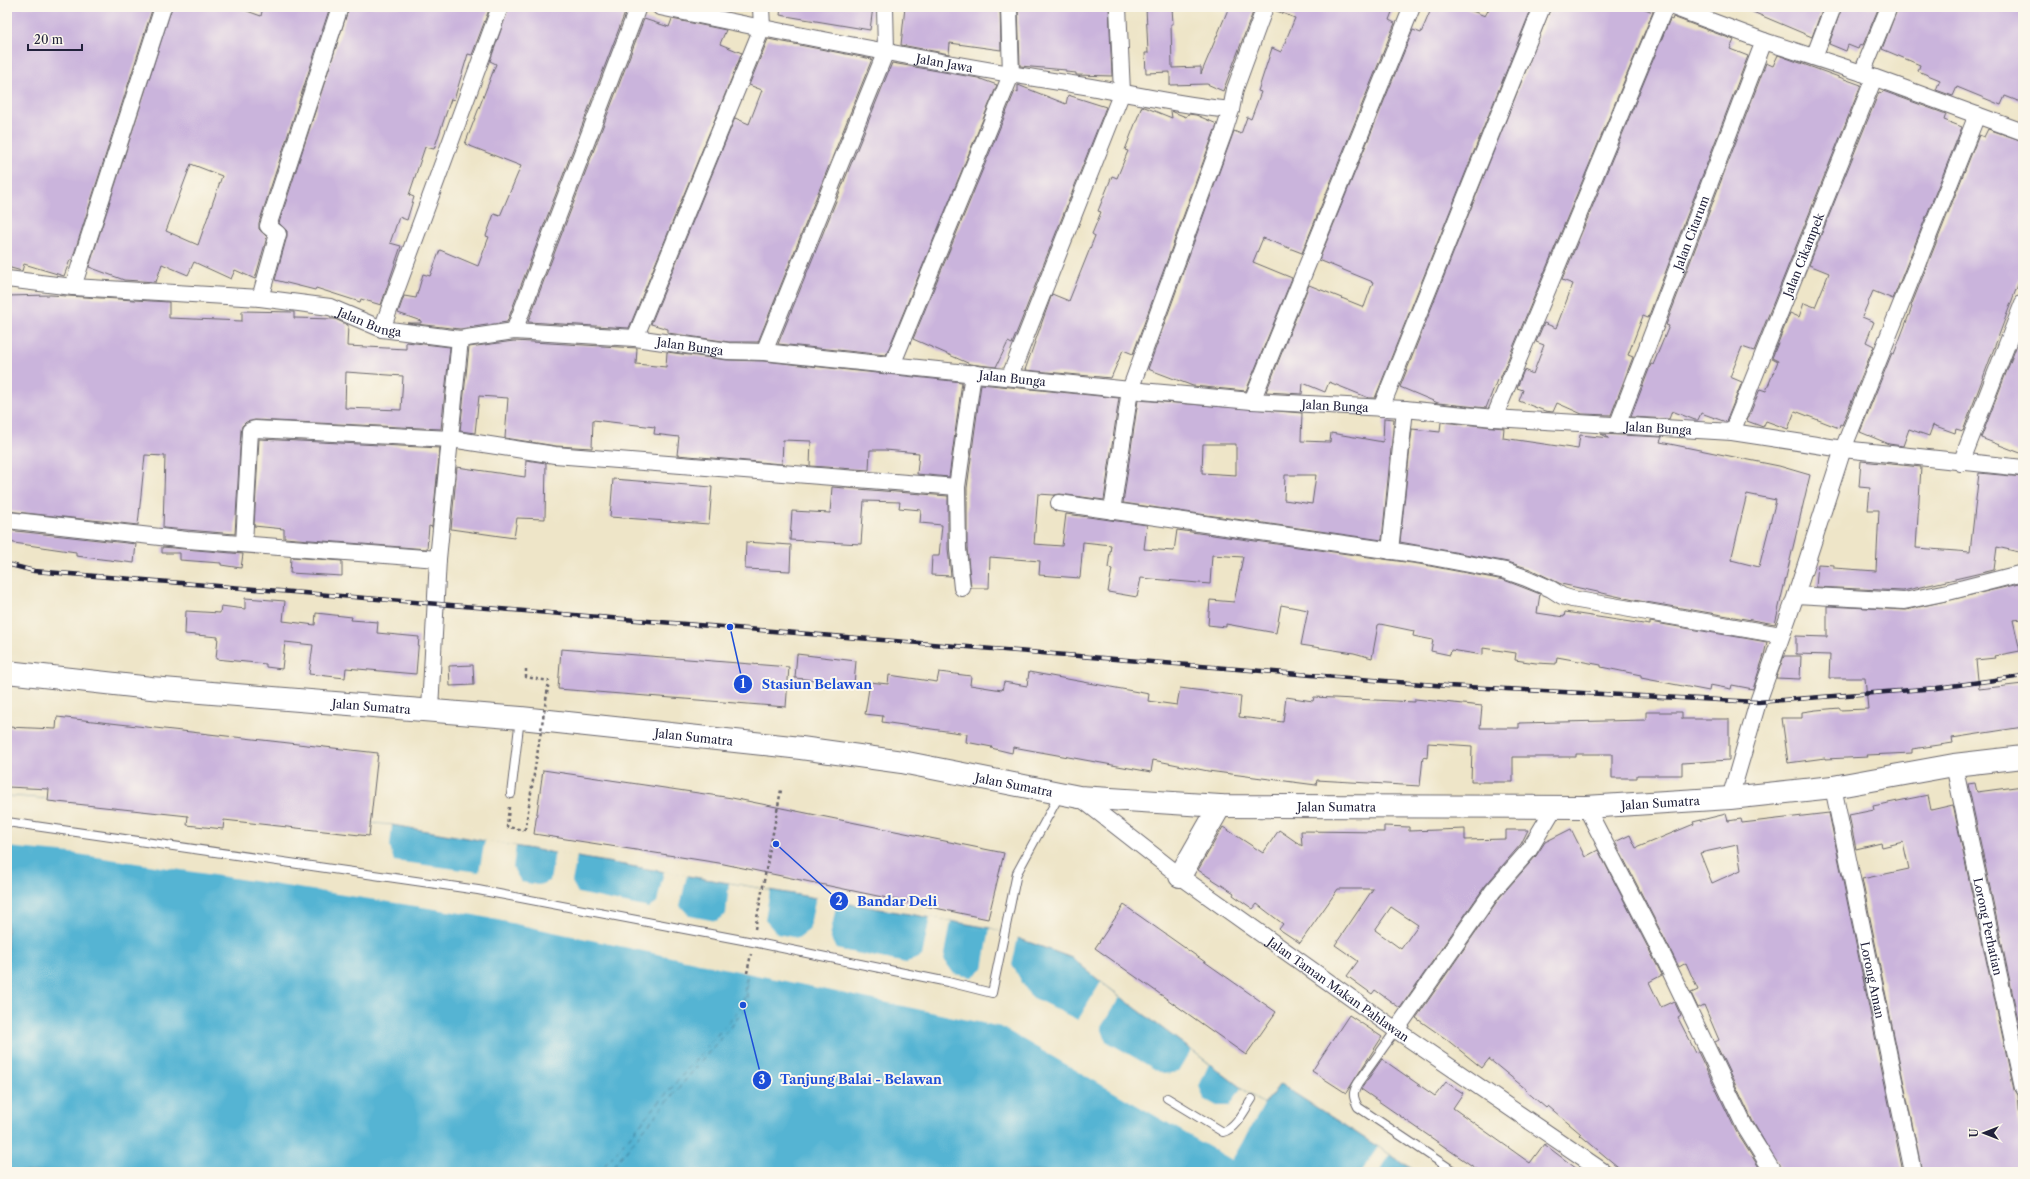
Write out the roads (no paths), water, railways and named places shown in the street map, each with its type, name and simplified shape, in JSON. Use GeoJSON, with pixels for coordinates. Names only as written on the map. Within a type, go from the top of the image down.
{"type":"FeatureCollection","features":[{"type":"Feature","properties":{"kind":"highway","name":"Jalan Sumatra"},"geometry":{"type":"LineString","coordinates":[[7,672],[151,688],[430,709],[801,748],[902,762],[1069,796],[1220,806],[1586,807],[1730,798],[1834,787],[1954,765],[2023,756]]}},
{"type":"Feature","properties":{"kind":"highway"},"geometry":{"type":"LineString","coordinates":[[1180,876],[1220,806]]}},
{"type":"Feature","properties":{"kind":"street"},"geometry":{"type":"LineString","coordinates":[[73,288],[163,7]]}},
{"type":"Feature","properties":{"kind":"street"},"geometry":{"type":"LineString","coordinates":[[260,298],[278,234],[268,226],[340,7]]}},
{"type":"Feature","properties":{"kind":"street"},"geometry":{"type":"LineString","coordinates":[[382,329],[500,7]]}},
{"type":"Feature","properties":{"kind":"street"},"geometry":{"type":"LineString","coordinates":[[514,331],[638,7]]}},
{"type":"Feature","properties":{"kind":"street","name":"Jalan Jawa"},"geometry":{"type":"LineString","coordinates":[[660,7],[762,28],[1011,75],[1122,92],[1200,108],[1231,110]]}},
{"type":"Feature","properties":{"kind":"street"},"geometry":{"type":"LineString","coordinates":[[636,338],[762,28],[761,7]]}},
{"type":"Feature","properties":{"kind":"street"},"geometry":{"type":"LineString","coordinates":[[764,352],[886,51],[885,7]]}},
{"type":"Feature","properties":{"kind":"street"},"geometry":{"type":"LineString","coordinates":[[892,365],[1011,75],[1009,7]]}},
{"type":"Feature","properties":{"kind":"street"},"geometry":{"type":"LineString","coordinates":[[1010,376],[1122,92],[1118,7]]}},
{"type":"Feature","properties":{"kind":"street"},"geometry":{"type":"LineString","coordinates":[[1112,511],[1130,390],[1231,110],[1235,89],[1265,7]]}},
{"type":"Feature","properties":{"kind":"street"},"geometry":{"type":"LineString","coordinates":[[1252,401],[1412,7]]}},
{"type":"Feature","properties":{"kind":"street"},"geometry":{"type":"LineString","coordinates":[[1381,408],[1542,7]]}},
{"type":"Feature","properties":{"kind":"street"},"geometry":{"type":"LineString","coordinates":[[1494,418],[1665,7]]}},
{"type":"Feature","properties":{"kind":"street"},"geometry":{"type":"LineString","coordinates":[[1673,7],[1702,11],[1764,41],[1814,57],[2023,132]]}},
{"type":"Feature","properties":{"kind":"street"},"geometry":{"type":"LineString","coordinates":[[1814,57],[1833,7]]}},
{"type":"Feature","properties":{"kind":"street","name":"Jalan Cikampek"},"geometry":{"type":"LineString","coordinates":[[1732,432],[1868,76],[1889,7]]}},
{"type":"Feature","properties":{"kind":"street","name":"Jalan Citarum"},"geometry":{"type":"LineString","coordinates":[[1617,426],[1764,41]]}},
{"type":"Feature","properties":{"kind":"street"},"geometry":{"type":"LineString","coordinates":[[1730,798],[1758,702],[1796,595],[1843,449],[1977,115]]}},
{"type":"Feature","properties":{"kind":"street","name":"Jalan Bunga"},"geometry":{"type":"LineString","coordinates":[[7,279],[73,288],[260,298],[330,306],[382,329],[460,339],[514,331],[636,338],[728,352],[764,352],[1010,376],[1130,390],[1252,401],[1405,409],[1494,418],[1732,432],[1843,449],[1961,463],[2023,468]]}},
{"type":"Feature","properties":{"kind":"street"},"geometry":{"type":"LineString","coordinates":[[1961,463],[2023,303]]}},
{"type":"Feature","properties":{"kind":"street"},"geometry":{"type":"LineString","coordinates":[[430,709],[438,559],[460,339]]}},
{"type":"Feature","properties":{"kind":"street"},"geometry":{"type":"LineString","coordinates":[[962,588],[958,549],[957,486],[973,373]]}},
{"type":"Feature","properties":{"kind":"street"},"geometry":{"type":"LineString","coordinates":[[1390,551],[1405,409]]}},
{"type":"Feature","properties":{"kind":"street"},"geometry":{"type":"LineString","coordinates":[[244,544],[251,430],[451,439],[555,455],[957,486]]}},
{"type":"Feature","properties":{"kind":"street"},"geometry":{"type":"LineString","coordinates":[[1059,503],[1390,551],[1506,571],[1526,578],[1551,589],[1562,596],[1572,599],[1781,635]]}},
{"type":"Feature","properties":{"kind":"street"},"geometry":{"type":"LineString","coordinates":[[7,520],[187,540],[438,559]]}},
{"type":"Feature","properties":{"kind":"street"},"geometry":{"type":"LineString","coordinates":[[1796,595],[1904,601],[1948,592],[2023,573]]}},
{"type":"Feature","properties":{"kind":"street","name":"Lorong Perhatian"},"geometry":{"type":"LineString","coordinates":[[1954,765],[2023,1088]]}},
{"type":"Feature","properties":{"kind":"street","name":"Lorong Aman"},"geometry":{"type":"LineString","coordinates":[[1834,787],[1913,1172]]}},
{"type":"Feature","properties":{"kind":"street","name":"Jalan Taman Makan Pahlawan"},"geometry":{"type":"LineString","coordinates":[[1069,796],[1396,1030],[1604,1172]]}},
{"type":"Feature","properties":{"kind":"street"},"geometry":{"type":"LineString","coordinates":[[1586,807],[1664,958],[1745,1127],[1773,1172]]}},
{"type":"Feature","properties":{"kind":"street"},"geometry":{"type":"LineString","coordinates":[[1396,1030],[1493,891],[1529,850],[1554,808]]}},
{"type":"Feature","properties":{"kind":"lane"},"geometry":{"type":"LineString","coordinates":[[511,794],[521,718]]}},
{"type":"Feature","properties":{"kind":"lane"},"geometry":{"type":"LineString","coordinates":[[7,822],[478,890],[753,942],[948,982],[992,994],[1017,873],[1069,796]]}},
{"type":"Feature","properties":{"kind":"lane"},"geometry":{"type":"LineString","coordinates":[[1396,1030],[1358,1083],[1353,1092],[1354,1098],[1358,1107],[1367,1114],[1455,1172]]}},
{"type":"Feature","properties":{"kind":"lane"},"geometry":{"type":"LineString","coordinates":[[1166,1098],[1223,1132],[1228,1131],[1233,1126],[1252,1099]]}},
{"type":"Feature","properties":{"kind":"water"},"geometry":{"type":"Polygon","coordinates":[[[7,796],[392,825],[990,928],[1072,958],[1101,982],[1264,1105],[1280,1084],[1417,1172],[7,1172],[7,796]]]}},
{"type":"Feature","properties":{"kind":"railway"},"geometry":{"type":"LineString","coordinates":[[7,564],[34,571],[1447,686],[1758,702],[1937,688],[2023,676]]}},
{"type":"Feature","properties":{"kind":"place","name":"Stasiun Belawan"},"geometry":{"type":"Point","coordinates":[730,627]}},
{"type":"Feature","properties":{"kind":"place","name":"Bandar Deli"},"geometry":{"type":"Point","coordinates":[776,844]}},
{"type":"Feature","properties":{"kind":"place","name":"Tanjung Balai - Belawan"},"geometry":{"type":"Point","coordinates":[743,1005]}}]}
